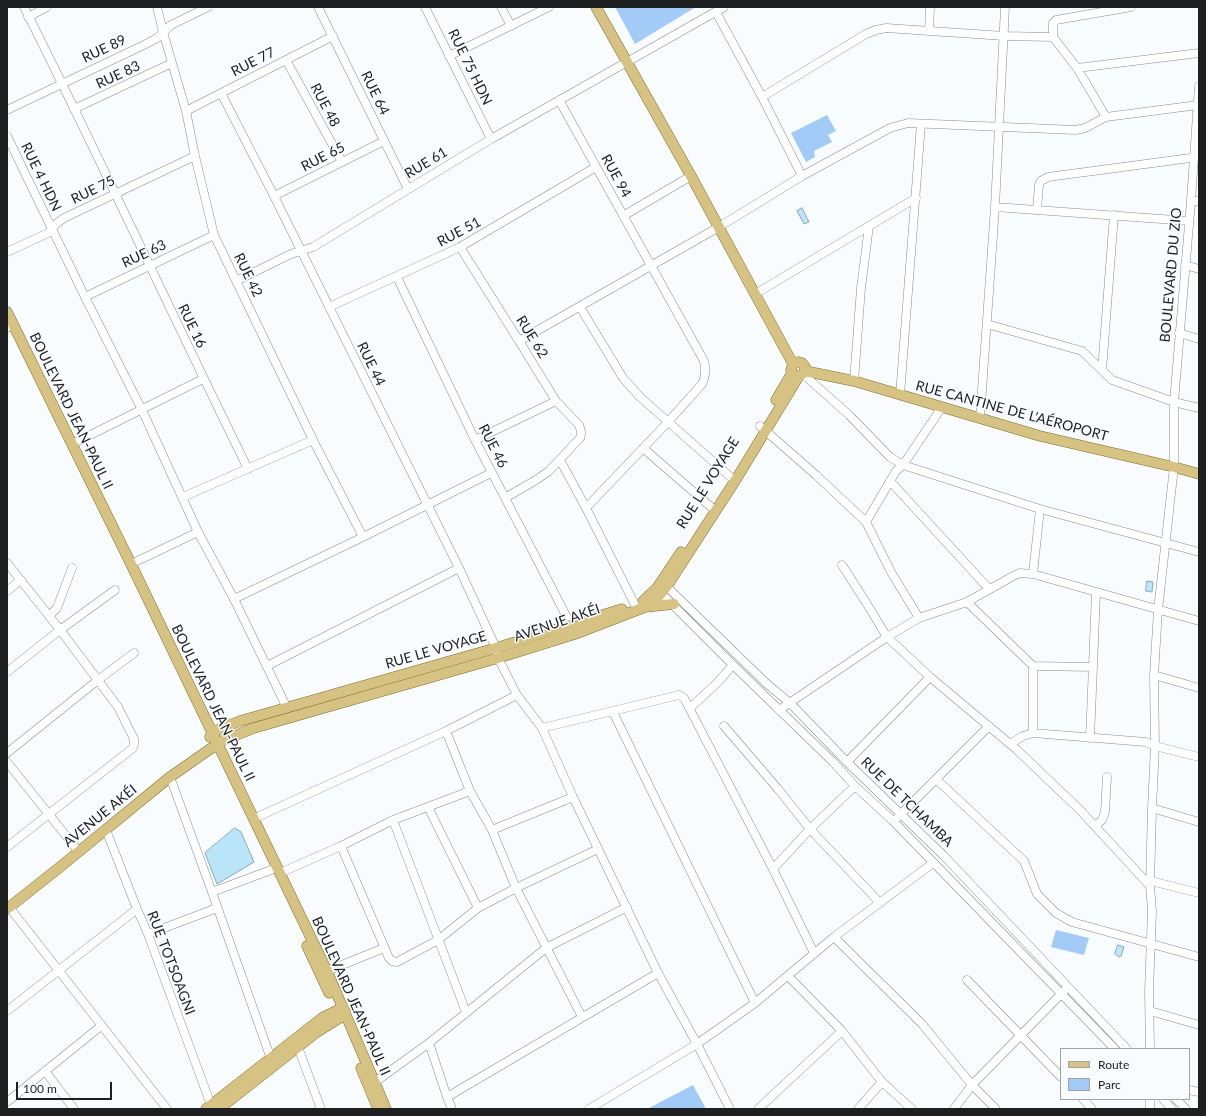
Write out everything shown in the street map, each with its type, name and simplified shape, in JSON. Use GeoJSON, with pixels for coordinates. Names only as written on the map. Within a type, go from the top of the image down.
{"type":"FeatureCollection","features":[{"type":"Feature","properties":{"kind":"main road"},"geometry":{"type":"LineString","coordinates":[[596,7],[628,62],[798,371]]}},
{"type":"Feature","properties":{"kind":"main road","name":"BOULEVARD JEAN-PAUL II"},"geometry":{"type":"LineString","coordinates":[[7,312],[131,564],[213,742],[253,819],[275,871],[327,971],[378,1109]]}},
{"type":"Feature","properties":{"kind":"main road","name":"BOULEVARD JEAN-PAUL II"},"geometry":{"type":"LineString","coordinates":[[7,327],[213,742],[375,1082],[386,1109]]}},
{"type":"Feature","properties":{"kind":"main road","name":"RUE CANTINE DE L'AÉROPORT"},"geometry":{"type":"LineString","coordinates":[[798,371],[854,381],[1040,436],[1199,474]]}},
{"type":"Feature","properties":{"kind":"main road","name":"RUE LE VOYAGE"},"geometry":{"type":"LineString","coordinates":[[213,742],[240,721],[497,653],[639,607],[650,595],[662,587],[711,508],[732,479],[798,371]]}},
{"type":"Feature","properties":{"kind":"main road"},"geometry":{"type":"LineString","coordinates":[[662,587],[732,479]]}},
{"type":"Feature","properties":{"kind":"main road"},"geometry":{"type":"LineString","coordinates":[[639,607],[674,604]]}},
{"type":"Feature","properties":{"kind":"main road","name":"AVENUE AKÉI"},"geometry":{"type":"LineString","coordinates":[[8,908],[213,742],[497,653]]}},
{"type":"Feature","properties":{"kind":"main road"},"geometry":{"type":"LineString","coordinates":[[212,1108],[323,1022],[341,1012]]}},
{"type":"Feature","properties":{"kind":"main road"},"geometry":{"type":"LineString","coordinates":[[323,1022],[341,1012]]}},
{"type":"Feature","properties":{"kind":"main road"},"geometry":{"type":"LineString","coordinates":[[212,1108],[271,1059],[296,1043]]}},
{"type":"Feature","properties":{"kind":"street","name":"RUE 16"},"geometry":{"type":"LineString","coordinates":[[24,7],[62,83],[203,379],[248,469]]}},
{"type":"Feature","properties":{"kind":"street"},"geometry":{"type":"LineString","coordinates":[[28,17],[48,7]]}},
{"type":"Feature","properties":{"kind":"street","name":"RUE 42"},"geometry":{"type":"LineString","coordinates":[[157,7],[186,111],[214,235],[363,537]]}},
{"type":"Feature","properties":{"kind":"street","name":"RUE 89"},"geometry":{"type":"LineString","coordinates":[[7,110],[148,43],[157,38],[171,25],[208,7]]}},
{"type":"Feature","properties":{"kind":"street","name":"RUE 64"},"geometry":{"type":"LineString","coordinates":[[318,7],[408,189]]}},
{"type":"Feature","properties":{"kind":"street","name":"RUE 75 HDN"},"geometry":{"type":"LineString","coordinates":[[425,7],[491,139]]}},
{"type":"Feature","properties":{"kind":"street"},"geometry":{"type":"LineString","coordinates":[[501,7],[511,26]]}},
{"type":"Feature","properties":{"kind":"street"},"geometry":{"type":"LineString","coordinates":[[449,56],[549,7]]}},
{"type":"Feature","properties":{"kind":"street","name":"RUE 61"},"geometry":{"type":"LineString","coordinates":[[236,281],[291,254],[313,247],[491,139],[724,7]]}},
{"type":"Feature","properties":{"kind":"street"},"geometry":{"type":"LineString","coordinates":[[929,31],[930,7]]}},
{"type":"Feature","properties":{"kind":"street"},"geometry":{"type":"LineString","coordinates":[[980,418],[999,128],[1005,7]]}},
{"type":"Feature","properties":{"kind":"street"},"geometry":{"type":"LineString","coordinates":[[1106,117],[1077,68],[1053,37],[1053,24],[1056,20],[1131,7]]}},
{"type":"Feature","properties":{"kind":"street"},"geometry":{"type":"LineString","coordinates":[[716,12],[762,97],[802,176]]}},
{"type":"Feature","properties":{"kind":"street"},"geometry":{"type":"LineString","coordinates":[[762,97],[866,34],[876,30],[886,28],[1004,36],[1053,37]]}},
{"type":"Feature","properties":{"kind":"street","name":"RUE 77"},"geometry":{"type":"LineString","coordinates":[[186,111],[333,36]]}},
{"type":"Feature","properties":{"kind":"street"},"geometry":{"type":"LineString","coordinates":[[1077,68],[1199,53]]}},
{"type":"Feature","properties":{"kind":"street","name":"RUE 48"},"geometry":{"type":"LineString","coordinates":[[286,60],[342,162]]}},
{"type":"Feature","properties":{"kind":"street","name":"RUE 83"},"geometry":{"type":"LineString","coordinates":[[74,109],[172,63]]}},
{"type":"Feature","properties":{"kind":"street","name":"BOULEVARD DU ZIO"},"geometry":{"type":"LineString","coordinates":[[1150,1048],[1150,943],[1152,911],[1150,883],[1155,746],[1154,675],[1158,610],[1174,467],[1174,402],[1185,265],[1189,221],[1195,201],[1199,86]]}},
{"type":"Feature","properties":{"kind":"street","name":"RUE 44"},"geometry":{"type":"LineString","coordinates":[[221,93],[274,196],[459,568],[517,695],[542,728],[573,797],[658,973],[697,1044],[730,1109]]}},
{"type":"Feature","properties":{"kind":"street","name":"RUE 94"},"geometry":{"type":"LineString","coordinates":[[559,100],[704,361],[706,368],[702,384],[586,508]]}},
{"type":"Feature","properties":{"kind":"street"},"geometry":{"type":"LineString","coordinates":[[519,341],[718,227],[802,176],[890,128],[908,123],[999,128],[1076,130],[1085,128],[1106,117],[1198,105]]}},
{"type":"Feature","properties":{"kind":"street"},"geometry":{"type":"LineString","coordinates":[[900,395],[921,124]]}},
{"type":"Feature","properties":{"kind":"street","name":"RUE 4 HDN"},"geometry":{"type":"LineString","coordinates":[[7,136],[142,410],[198,532],[234,600],[287,708]]}},
{"type":"Feature","properties":{"kind":"street","name":"RUE 65"},"geometry":{"type":"LineString","coordinates":[[274,196],[384,141]]}},
{"type":"Feature","properties":{"kind":"street","name":"RUE 75"},"geometry":{"type":"LineString","coordinates":[[7,252],[42,237],[64,218],[195,156]]}},
{"type":"Feature","properties":{"kind":"street"},"geometry":{"type":"LineString","coordinates":[[1037,210],[1039,185],[1041,181],[1048,176],[1196,157]]}},
{"type":"Feature","properties":{"kind":"street","name":"RUE 51"},"geometry":{"type":"LineString","coordinates":[[329,307],[460,247],[596,167]]}},
{"type":"Feature","properties":{"kind":"street"},"geometry":{"type":"LineString","coordinates":[[623,216],[691,176]]}},
{"type":"Feature","properties":{"kind":"street"},"geometry":{"type":"LineString","coordinates":[[755,294],[916,198]]}},
{"type":"Feature","properties":{"kind":"street"},"geometry":{"type":"LineString","coordinates":[[994,207],[1189,221]]}},
{"type":"Feature","properties":{"kind":"street"},"geometry":{"type":"LineString","coordinates":[[1102,370],[1114,216]]}},
{"type":"Feature","properties":{"kind":"street"},"geometry":{"type":"LineString","coordinates":[[854,381],[861,288],[869,226]]}},
{"type":"Feature","properties":{"kind":"street","name":"RUE 63"},"geometry":{"type":"LineString","coordinates":[[85,297],[214,235]]}},
{"type":"Feature","properties":{"kind":"street","name":"RUE 62"},"geometry":{"type":"LineString","coordinates":[[460,247],[556,401],[579,425],[582,434],[580,438],[560,460]]}},
{"type":"Feature","properties":{"kind":"street"},"geometry":{"type":"LineString","coordinates":[[1185,265],[1199,269]]}},
{"type":"Feature","properties":{"kind":"street","name":"RUE 46"},"geometry":{"type":"LineString","coordinates":[[396,277],[491,473],[573,629]]}},
{"type":"Feature","properties":{"kind":"street"},"geometry":{"type":"LineString","coordinates":[[580,307],[623,378],[639,396],[732,479]]}},
{"type":"Feature","properties":{"kind":"street"},"geometry":{"type":"LineString","coordinates":[[986,324],[1082,351],[1112,380],[1174,402],[1199,408]]}},
{"type":"Feature","properties":{"kind":"street"},"geometry":{"type":"LineString","coordinates":[[1180,333],[1199,339]]}},
{"type":"Feature","properties":{"kind":"street"},"geometry":{"type":"LineString","coordinates":[[798,371],[849,415],[890,457],[903,465],[1040,508],[1199,552]]}},
{"type":"Feature","properties":{"kind":"street"},"geometry":{"type":"LineString","coordinates":[[72,444],[203,379]]}},
{"type":"Feature","properties":{"kind":"street"},"geometry":{"type":"LineString","coordinates":[[475,440],[556,401]]}},
{"type":"Feature","properties":{"kind":"street"},"geometry":{"type":"LineString","coordinates":[[866,522],[896,471],[903,465],[942,407]]}},
{"type":"Feature","properties":{"kind":"street"},"geometry":{"type":"LineString","coordinates":[[763,428],[866,522],[891,572],[919,618]]}},
{"type":"Feature","properties":{"kind":"street"},"geometry":{"type":"LineString","coordinates":[[183,497],[314,440]]}},
{"type":"Feature","properties":{"kind":"street"},"geometry":{"type":"LineString","coordinates":[[643,448],[711,508]]}},
{"type":"Feature","properties":{"kind":"street"},"geometry":{"type":"LineString","coordinates":[[505,498],[536,480],[560,460],[639,607]]}},
{"type":"Feature","properties":{"kind":"street"},"geometry":{"type":"LineString","coordinates":[[234,600],[491,473]]}},
{"type":"Feature","properties":{"kind":"street"},"geometry":{"type":"LineString","coordinates":[[890,481],[989,589]]}},
{"type":"Feature","properties":{"kind":"street"},"geometry":{"type":"LineString","coordinates":[[1033,574],[1040,508]]}},
{"type":"Feature","properties":{"kind":"street"},"geometry":{"type":"LineString","coordinates":[[131,564],[198,532]]}},
{"type":"Feature","properties":{"kind":"street"},"geometry":{"type":"LineString","coordinates":[[7,563],[118,707],[134,739],[132,748],[7,847]]}},
{"type":"Feature","properties":{"kind":"street"},"geometry":{"type":"LineString","coordinates":[[842,565],[887,637],[930,676],[1010,744],[1095,826],[1150,883],[1199,893]]}},
{"type":"Feature","properties":{"kind":"street"},"geometry":{"type":"LineString","coordinates":[[49,616],[57,608],[72,568]]}},
{"type":"Feature","properties":{"kind":"street"},"geometry":{"type":"LineString","coordinates":[[267,666],[459,568]]}},
{"type":"Feature","properties":{"kind":"street"},"geometry":{"type":"LineString","coordinates":[[779,710],[887,637],[919,618],[967,602],[1020,573],[1033,574],[1199,621]]}},
{"type":"Feature","properties":{"kind":"street"},"geometry":{"type":"LineString","coordinates":[[7,591],[21,580]]}},
{"type":"Feature","properties":{"kind":"street","name":"RUE DE TCHAMBA"},"geometry":{"type":"LineString","coordinates":[[662,587],[674,604],[733,665],[833,762],[855,786],[893,821],[1114,1048]]}},
{"type":"Feature","properties":{"kind":"street","name":"RUE DE TCHAMBA"},"geometry":{"type":"LineString","coordinates":[[662,587],[766,683],[790,703],[847,762],[944,856],[1126,1048]]}},
{"type":"Feature","properties":{"kind":"street"},"geometry":{"type":"LineString","coordinates":[[7,672],[60,630],[115,590]]}},
{"type":"Feature","properties":{"kind":"street"},"geometry":{"type":"LineString","coordinates":[[1090,738],[1096,593]]}},
{"type":"Feature","properties":{"kind":"street"},"geometry":{"type":"LineString","coordinates":[[967,602],[1033,666],[1093,667]]}},
{"type":"Feature","properties":{"kind":"street"},"geometry":{"type":"LineString","coordinates":[[7,753],[134,653]]}},
{"type":"Feature","properties":{"kind":"street"},"geometry":{"type":"LineString","coordinates":[[690,708],[717,683],[733,665]]}},
{"type":"Feature","properties":{"kind":"street"},"geometry":{"type":"LineString","coordinates":[[1033,666],[1033,733]]}},
{"type":"Feature","properties":{"kind":"street"},"geometry":{"type":"LineString","coordinates":[[1154,675],[1199,688]]}},
{"type":"Feature","properties":{"kind":"street"},"geometry":{"type":"LineString","coordinates":[[847,762],[930,676]]}},
{"type":"Feature","properties":{"kind":"street"},"geometry":{"type":"LineString","coordinates":[[253,819],[446,731],[517,695]]}},
{"type":"Feature","properties":{"kind":"street"},"geometry":{"type":"LineString","coordinates":[[542,728],[679,695],[684,698],[814,953]]}},
{"type":"Feature","properties":{"kind":"street"},"geometry":{"type":"LineString","coordinates":[[613,712],[755,1003]]}},
{"type":"Feature","properties":{"kind":"street"},"geometry":{"type":"LineString","coordinates":[[724,726],[778,788],[810,829],[880,903]]}},
{"type":"Feature","properties":{"kind":"street"},"geometry":{"type":"LineString","coordinates":[[893,821],[901,815],[989,726]]}},
{"type":"Feature","properties":{"kind":"street"},"geometry":{"type":"LineString","coordinates":[[446,731],[470,791],[492,830],[516,888],[582,1017]]}},
{"type":"Feature","properties":{"kind":"street"},"geometry":{"type":"LineString","coordinates":[[1010,744],[1023,736],[1033,733],[1146,742],[1155,746],[1199,757]]}},
{"type":"Feature","properties":{"kind":"street"},"geometry":{"type":"LineString","coordinates":[[7,762],[79,852]]}},
{"type":"Feature","properties":{"kind":"street"},"geometry":{"type":"LineString","coordinates":[[170,777],[271,1059]]}},
{"type":"Feature","properties":{"kind":"street"},"geometry":{"type":"LineString","coordinates":[[1095,826],[1102,820],[1105,812],[1107,777]]}},
{"type":"Feature","properties":{"kind":"street"},"geometry":{"type":"LineString","coordinates":[[936,779],[1024,861],[1036,894],[1056,913],[1072,922],[1199,957]]}},
{"type":"Feature","properties":{"kind":"street"},"geometry":{"type":"LineString","coordinates":[[773,870],[810,829],[855,786]]}},
{"type":"Feature","properties":{"kind":"street"},"geometry":{"type":"LineString","coordinates":[[212,892],[275,871],[341,846],[393,820],[470,791]]}},
{"type":"Feature","properties":{"kind":"street"},"geometry":{"type":"LineString","coordinates":[[492,830],[573,797]]}},
{"type":"Feature","properties":{"kind":"street"},"geometry":{"type":"LineString","coordinates":[[428,808],[478,908]]}},
{"type":"Feature","properties":{"kind":"street"},"geometry":{"type":"LineString","coordinates":[[1152,808],[1199,822]]}},
{"type":"Feature","properties":{"kind":"street"},"geometry":{"type":"LineString","coordinates":[[393,820],[466,1012]]}},
{"type":"Feature","properties":{"kind":"street","name":"RUE TOTSOAGNI"},"geometry":{"type":"LineString","coordinates":[[106,830],[148,934],[212,1108]]}},
{"type":"Feature","properties":{"kind":"street"},"geometry":{"type":"LineString","coordinates":[[341,846],[384,948],[390,960],[397,962],[438,940],[478,908],[598,849]]}},
{"type":"Feature","properties":{"kind":"street"},"geometry":{"type":"LineString","coordinates":[[589,1109],[697,1044],[755,1003],[834,937],[933,863]]}},
{"type":"Feature","properties":{"kind":"street"},"geometry":{"type":"LineString","coordinates":[[375,1082],[429,1044],[466,1012],[546,948],[627,907]]}},
{"type":"Feature","properties":{"kind":"street"},"geometry":{"type":"LineString","coordinates":[[8,908],[167,1109]]}},
{"type":"Feature","properties":{"kind":"street"},"geometry":{"type":"LineString","coordinates":[[148,934],[218,908]]}},
{"type":"Feature","properties":{"kind":"street"},"geometry":{"type":"LineString","coordinates":[[7,1011],[137,909]]}},
{"type":"Feature","properties":{"kind":"street"},"geometry":{"type":"LineString","coordinates":[[834,937],[922,1024],[972,1085],[996,1109]]}},
{"type":"Feature","properties":{"kind":"street"},"geometry":{"type":"LineString","coordinates":[[327,971],[384,948]]}},
{"type":"Feature","properties":{"kind":"street"},"geometry":{"type":"LineString","coordinates":[[447,1097],[658,973]]}},
{"type":"Feature","properties":{"kind":"street"},"geometry":{"type":"LineString","coordinates":[[788,976],[842,1031],[882,1082],[912,1109]]}},
{"type":"Feature","properties":{"kind":"street"},"geometry":{"type":"LineString","coordinates":[[967,980],[1060,1076]]}},
{"type":"Feature","properties":{"kind":"street"},"geometry":{"type":"LineString","coordinates":[[954,1109],[972,1085],[1068,987]]}},
{"type":"Feature","properties":{"kind":"street"},"geometry":{"type":"LineString","coordinates":[[1150,1011],[1199,1025]]}},
{"type":"Feature","properties":{"kind":"street"},"geometry":{"type":"LineString","coordinates":[[7,1102],[101,1026]]}},
{"type":"Feature","properties":{"kind":"street"},"geometry":{"type":"LineString","coordinates":[[758,1109],[842,1031]]}},
{"type":"Feature","properties":{"kind":"street"},"geometry":{"type":"LineString","coordinates":[[296,1043],[321,1109]]}},
{"type":"Feature","properties":{"kind":"street"},"geometry":{"type":"LineString","coordinates":[[429,1044],[452,1109]]}},
{"type":"Feature","properties":{"kind":"street"},"geometry":{"type":"LineString","coordinates":[[45,1072],[74,1109]]}},
{"type":"Feature","properties":{"kind":"street"},"geometry":{"type":"LineString","coordinates":[[858,1109],[882,1082]]}},
{"type":"Feature","properties":{"kind":"street"},"geometry":{"type":"LineString","coordinates":[[1083,1100],[1092,1109]]}},
{"type":"Feature","properties":{"kind":"street"},"geometry":{"type":"LineString","coordinates":[[1163,1100],[1172,1109]]}},
{"type":"Feature","properties":{"kind":"street"},"geometry":{"type":"LineString","coordinates":[[1177,1100],[1186,1109]]}},
{"type":"Feature","properties":{"kind":"green space"},"geometry":{"type":"Polygon","coordinates":[[[615,7],[696,7],[635,44],[615,7]]]}},
{"type":"Feature","properties":{"kind":"green space"},"geometry":{"type":"Polygon","coordinates":[[[827,115],[836,131],[828,135],[832,142],[814,151],[815,157],[806,162],[791,133],[827,115]]]}},
{"type":"Feature","properties":{"kind":"green space"},"geometry":{"type":"Polygon","coordinates":[[[1056,930],[1089,938],[1084,955],[1051,947],[1056,930]]]}},
{"type":"Feature","properties":{"kind":"green space"},"geometry":{"type":"Polygon","coordinates":[[[693,1085],[706,1109],[647,1109],[693,1085]]]}},
{"type":"Feature","properties":{"kind":"shaded area"},"geometry":{"type":"Polygon","coordinates":[[[802,208],[809,222],[804,224],[797,211],[802,208]]]}},
{"type":"Feature","properties":{"kind":"shaded area"},"geometry":{"type":"Polygon","coordinates":[[[1147,581],[1153,582],[1152,592],[1146,591],[1147,581]]]}},
{"type":"Feature","properties":{"kind":"shaded area"},"geometry":{"type":"Polygon","coordinates":[[[235,828],[241,832],[254,862],[217,884],[205,853],[235,828]]]}},
{"type":"Feature","properties":{"kind":"shaded area"},"geometry":{"type":"Polygon","coordinates":[[[1118,945],[1124,947],[1121,956],[1119,957],[1115,954],[1118,945]]]}}]}
